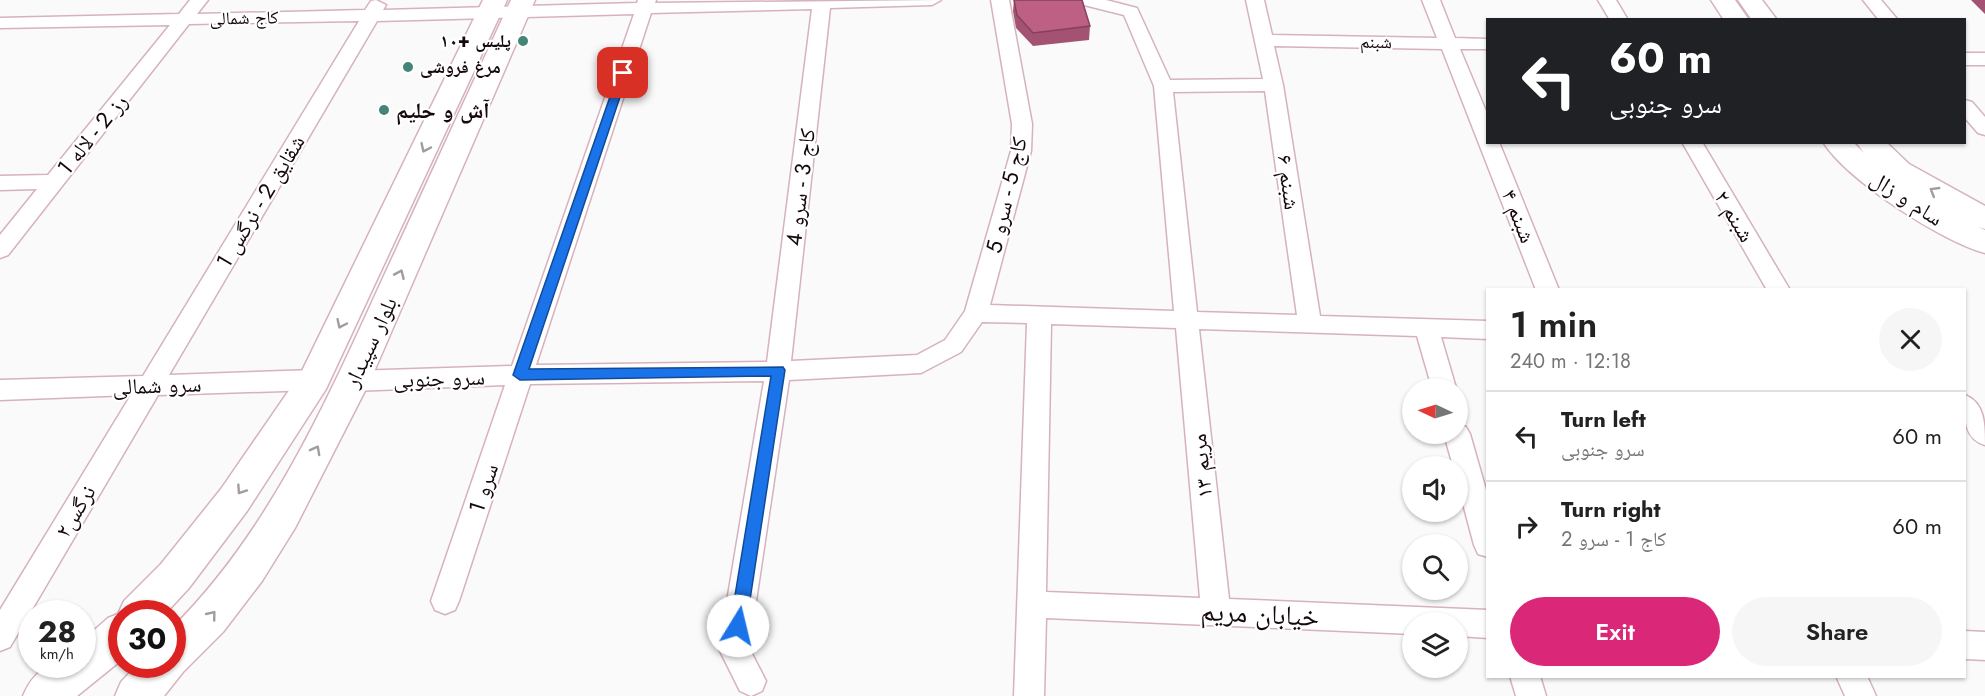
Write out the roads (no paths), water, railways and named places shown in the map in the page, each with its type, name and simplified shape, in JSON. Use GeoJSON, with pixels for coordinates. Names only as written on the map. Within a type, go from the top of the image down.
{"type":"FeatureCollection","features":[{"type":"Feature","properties":{"kind":"street","name":"رز 2 - لاله 1"},"geometry":{"type":"LineString","coordinates":[[0,250],[199,0]]}},
{"type":"Feature","properties":{"kind":"street","name":"کاج شمالی"},"geometry":{"type":"LineString","coordinates":[[0,23],[185,19],[375,8],[932,0]]}},
{"type":"Feature","properties":{"kind":"street","name":"کاج 5 - سرو 5"},"geometry":{"type":"LineString","coordinates":[[921,364],[953,346],[976,313],[1021,151],[1023,124],[1000,0]]}},
{"type":"Feature","properties":{"kind":"street","name":"مریم ۱۳"},"geometry":{"type":"LineString","coordinates":[[1086,0],[1131,12],[1163,86],[1216,612]]}},
{"type":"Feature","properties":{"kind":"street","name":"شبنم ۶"},"geometry":{"type":"LineString","coordinates":[[1255,0],[1274,85],[1310,325]]}},
{"type":"Feature","properties":{"kind":"street","name":"شبنم ۴"},"geometry":{"type":"LineString","coordinates":[[1431,0],[1486,136]]}},
{"type":"Feature","properties":{"kind":"street"},"geometry":{"type":"LineString","coordinates":[[1607,0],[1618,18]]}},
{"type":"Feature","properties":{"kind":"street"},"geometry":{"type":"LineString","coordinates":[[1723,0],[1736,18]]}},
{"type":"Feature","properties":{"kind":"street"},"geometry":{"type":"LineString","coordinates":[[1750,0],[1764,18]]}},
{"type":"Feature","properties":{"kind":"street"},"geometry":{"type":"LineString","coordinates":[[1872,0],[1887,18]]}},
{"type":"Feature","properties":{"kind":"street","name":"کاج 3 - سرو 4"},"geometry":{"type":"LineString","coordinates":[[751,681],[735,649],[778,370],[821,2]]}},
{"type":"Feature","properties":{"kind":"street","name":"سرو 1"},"geometry":{"type":"LineString","coordinates":[[445,601],[646,4]]}},
{"type":"Feature","properties":{"kind":"street","name":"بلوار سپیدار"},"geometry":{"type":"LineString","coordinates":[[152,600],[175,576],[234,500],[314,380],[506,6]]}},
{"type":"Feature","properties":{"kind":"street","name":"بلوار سپیدار"},"geometry":{"type":"LineString","coordinates":[[186,643],[209,619],[248,570],[282,517],[353,381],[506,6]]}},
{"type":"Feature","properties":{"kind":"street","name":"شقایق 2 - نرگس 1"},"geometry":{"type":"LineString","coordinates":[[150,386],[375,8]]}},
{"type":"Feature","properties":{"kind":"street","name":"شبنم"},"geometry":{"type":"LineString","coordinates":[[1264,40],[1486,44]]}},
{"type":"Feature","properties":{"kind":"street"},"geometry":{"type":"LineString","coordinates":[[1966,59],[1985,59]]}},
{"type":"Feature","properties":{"kind":"street"},"geometry":{"type":"LineString","coordinates":[[1163,86],[1274,85]]}},
{"type":"Feature","properties":{"kind":"street"},"geometry":{"type":"LineString","coordinates":[[1966,107],[1985,129]]}},
{"type":"Feature","properties":{"kind":"street","name":"شبنم ۴"},"geometry":{"type":"LineString","coordinates":[[1489,144],[1547,288]]}},
{"type":"Feature","properties":{"kind":"street","name":"شبنم ۲"},"geometry":{"type":"LineString","coordinates":[[1693,144],[1778,288]]}},
{"type":"Feature","properties":{"kind":"street","name":"سام و زال"},"geometry":{"type":"LineString","coordinates":[[1838,144],[1865,171],[1931,216],[1985,243]]}},
{"type":"Feature","properties":{"kind":"street","name":"سام و زال"},"geometry":{"type":"LineString","coordinates":[[1871,144],[1899,170],[1985,219]]}},
{"type":"Feature","properties":{"kind":"street"},"geometry":{"type":"LineString","coordinates":[[0,183],[55,182]]}},
{"type":"Feature","properties":{"kind":"street"},"geometry":{"type":"LineString","coordinates":[[976,313],[1039,317],[1486,330]]}},
{"type":"Feature","properties":{"kind":"street"},"geometry":{"type":"LineString","coordinates":[[1029,696],[1039,317]]}},
{"type":"Feature","properties":{"kind":"street"},"geometry":{"type":"LineString","coordinates":[[1427,328],[1441,378]]}},
{"type":"Feature","properties":{"kind":"street","name":"سرو جنوبی"},"geometry":{"type":"LineString","coordinates":[[353,381],[921,364]]}},
{"type":"Feature","properties":{"kind":"street","name":"سرو شمالی"},"geometry":{"type":"LineString","coordinates":[[0,390],[314,380]]}},
{"type":"Feature","properties":{"kind":"street","name":"نرگس۲"},"geometry":{"type":"LineString","coordinates":[[0,637],[150,386]]}},
{"type":"Feature","properties":{"kind":"street"},"geometry":{"type":"LineString","coordinates":[[1966,406],[1985,435]]}},
{"type":"Feature","properties":{"kind":"street"},"geometry":{"type":"LineString","coordinates":[[1459,444],[1486,538]]}},
{"type":"Feature","properties":{"kind":"street","name":"خیابان مریم"},"geometry":{"type":"LineString","coordinates":[[1032,604],[1486,624]]}},
{"type":"Feature","properties":{"kind":"street"},"geometry":{"type":"LineString","coordinates":[[44,696],[108,645]]}},
{"type":"Feature","properties":{"kind":"street"},"geometry":{"type":"LineString","coordinates":[[1966,645],[1985,646]]}},
{"type":"Feature","properties":{"kind":"street"},"geometry":{"type":"LineString","coordinates":[[136,696],[153,678]]}},
{"type":"Feature","properties":{"kind":"street"},"geometry":{"type":"LineString","coordinates":[[1526,678],[1531,696]]}},
{"type":"Feature","properties":{"kind":"street"},"geometry":{"type":"LineString","coordinates":[[1852,678],[1861,696]]}},
{"type":"Feature","properties":{"kind":"place","name":"پلیس +۱۰"},"geometry":{"type":"Point","coordinates":[523,41]}},
{"type":"Feature","properties":{"kind":"place","name":"مرغ فروشی"},"geometry":{"type":"Point","coordinates":[408,67]}},
{"type":"Feature","properties":{"kind":"place","name":"آش و حلیم"},"geometry":{"type":"Point","coordinates":[384,110]}}]}
